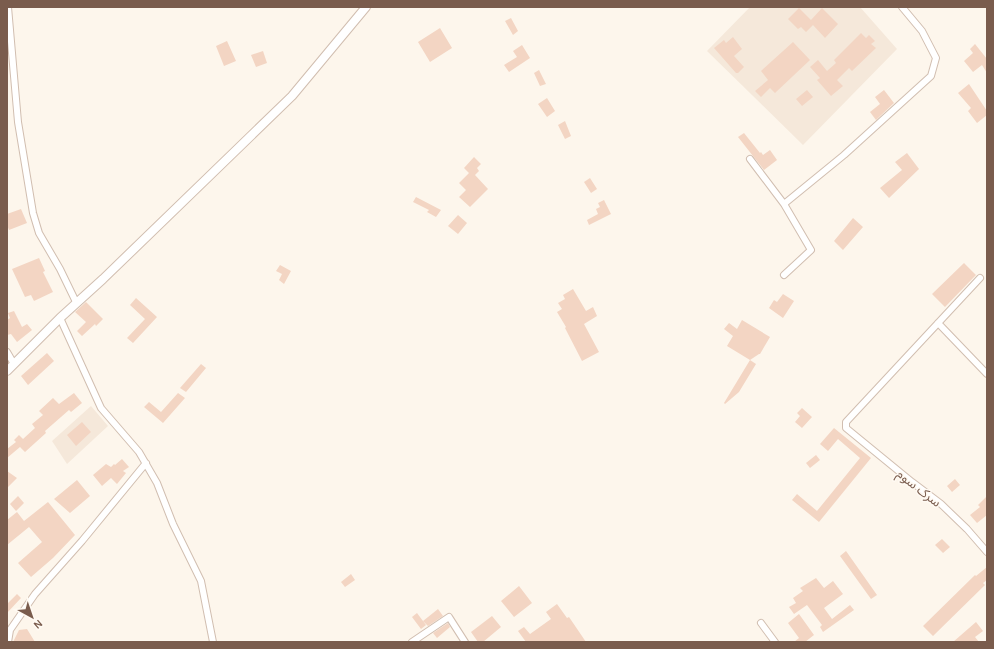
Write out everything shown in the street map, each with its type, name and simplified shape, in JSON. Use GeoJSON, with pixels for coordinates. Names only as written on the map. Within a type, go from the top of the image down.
{"type":"FeatureCollection","features":[{"type":"Feature","properties":{"kind":"street"},"geometry":{"type":"LineString","coordinates":[[8,7],[18,122],[33,213],[38,233],[60,269],[76,302]]}},
{"type":"Feature","properties":{"kind":"street"},"geometry":{"type":"LineString","coordinates":[[7,371],[76,302],[103,279],[292,96],[366,7]]}},
{"type":"Feature","properties":{"kind":"street"},"geometry":{"type":"LineString","coordinates":[[784,204],[844,155],[931,76],[936,58],[922,31],[902,7]]}},
{"type":"Feature","properties":{"kind":"street"},"geometry":{"type":"LineString","coordinates":[[750,159],[784,204],[811,250],[784,275]]}},
{"type":"Feature","properties":{"kind":"street"},"geometry":{"type":"LineString","coordinates":[[980,278],[938,323],[987,374]]}},
{"type":"Feature","properties":{"kind":"street"},"geometry":{"type":"LineString","coordinates":[[60,318],[101,408],[139,452],[157,483],[173,524],[201,581],[213,642]]}},
{"type":"Feature","properties":{"kind":"street","name":"سرک سوم"},"geometry":{"type":"LineString","coordinates":[[938,323],[846,422],[846,428],[941,504],[967,529],[987,552]]}},
{"type":"Feature","properties":{"kind":"street"},"geometry":{"type":"LineString","coordinates":[[7,352],[14,364]]}},
{"type":"Feature","properties":{"kind":"street"},"geometry":{"type":"LineString","coordinates":[[8,642],[9,628],[35,594],[82,541],[146,463]]}},
{"type":"Feature","properties":{"kind":"street"},"geometry":{"type":"LineString","coordinates":[[412,642],[449,617],[465,642]]}},
{"type":"Feature","properties":{"kind":"street"},"geometry":{"type":"LineString","coordinates":[[761,623],[776,642]]}},
{"type":"Feature","properties":{"kind":"shaded area"},"geometry":{"type":"Polygon","coordinates":[[[750,7],[860,7],[897,49],[803,145],[707,51],[750,7]]]}},
{"type":"Feature","properties":{"kind":"shaded area"},"geometry":{"type":"Polygon","coordinates":[[[91,406],[108,426],[67,464],[52,441],[91,406]]]}},
{"type":"Feature","properties":{"kind":"building"},"geometry":{"type":"Polygon","coordinates":[[[799,8],[811,20],[822,8],[838,24],[825,38],[813,25],[806,32],[801,27],[798,29],[788,19],[799,8]]]}},
{"type":"Feature","properties":{"kind":"building"},"geometry":{"type":"Polygon","coordinates":[[[511,18],[518,31],[513,35],[505,21],[511,18]]]}},
{"type":"Feature","properties":{"kind":"building"},"geometry":{"type":"Polygon","coordinates":[[[440,28],[452,48],[430,62],[418,42],[440,28]]]}},
{"type":"Feature","properties":{"kind":"building"},"geometry":{"type":"Polygon","coordinates":[[[861,33],[866,38],[869,35],[875,41],[871,44],[876,48],[852,71],[849,68],[837,80],[843,86],[831,96],[817,80],[820,78],[810,67],[818,60],[827,71],[836,63],[834,60],[861,33]]]}},
{"type":"Feature","properties":{"kind":"building"},"geometry":{"type":"Polygon","coordinates":[[[733,37],[742,49],[734,56],[744,67],[738,73],[736,73],[714,48],[724,40],[726,43],[733,37]]]}},
{"type":"Feature","properties":{"kind":"building"},"geometry":{"type":"Polygon","coordinates":[[[227,41],[236,61],[224,66],[216,46],[227,41]]]}},
{"type":"Feature","properties":{"kind":"building"},"geometry":{"type":"Polygon","coordinates":[[[793,42],[810,60],[775,93],[770,88],[761,97],[755,91],[768,80],[761,71],[793,42]]]}},
{"type":"Feature","properties":{"kind":"building"},"geometry":{"type":"Polygon","coordinates":[[[975,44],[987,59],[987,73],[982,65],[973,72],[964,61],[973,53],[970,49],[975,44]]]}},
{"type":"Feature","properties":{"kind":"building"},"geometry":{"type":"Polygon","coordinates":[[[522,45],[530,58],[509,72],[504,65],[517,57],[513,51],[522,45]]]}},
{"type":"Feature","properties":{"kind":"building"},"geometry":{"type":"Polygon","coordinates":[[[263,51],[267,63],[256,67],[251,55],[263,51]]]}},
{"type":"Feature","properties":{"kind":"building"},"geometry":{"type":"Polygon","coordinates":[[[539,70],[546,84],[540,86],[534,73],[539,70]]]}},
{"type":"Feature","properties":{"kind":"building"},"geometry":{"type":"Polygon","coordinates":[[[969,84],[987,111],[987,115],[977,123],[968,111],[971,108],[958,93],[969,84]]]}},
{"type":"Feature","properties":{"kind":"building"},"geometry":{"type":"Polygon","coordinates":[[[807,90],[813,97],[802,106],[796,99],[807,90]]]}},
{"type":"Feature","properties":{"kind":"building"},"geometry":{"type":"Polygon","coordinates":[[[884,90],[894,103],[876,120],[870,112],[880,104],[875,97],[884,90]]]}},
{"type":"Feature","properties":{"kind":"building"},"geometry":{"type":"Polygon","coordinates":[[[547,98],[555,111],[547,117],[538,104],[547,98]]]}},
{"type":"Feature","properties":{"kind":"building"},"geometry":{"type":"Polygon","coordinates":[[[565,121],[571,136],[565,139],[558,125],[565,121]]]}},
{"type":"Feature","properties":{"kind":"building"},"geometry":{"type":"Polygon","coordinates":[[[744,133],[760,153],[761,152],[763,155],[770,150],[777,160],[764,170],[738,137],[744,133]]]}},
{"type":"Feature","properties":{"kind":"building"},"geometry":{"type":"Polygon","coordinates":[[[907,153],[919,169],[889,198],[880,188],[902,170],[895,162],[907,153]]]}},
{"type":"Feature","properties":{"kind":"building"},"geometry":{"type":"Polygon","coordinates":[[[474,157],[481,164],[477,168],[479,171],[475,175],[488,189],[470,207],[459,197],[466,190],[459,183],[469,173],[464,168],[474,157]]]}},
{"type":"Feature","properties":{"kind":"building"},"geometry":{"type":"Polygon","coordinates":[[[590,178],[597,189],[591,193],[584,182],[590,178]]]}},
{"type":"Feature","properties":{"kind":"building"},"geometry":{"type":"Polygon","coordinates":[[[416,197],[441,210],[436,217],[427,212],[429,210],[413,202],[416,197]]]}},
{"type":"Feature","properties":{"kind":"building"},"geometry":{"type":"Polygon","coordinates":[[[604,200],[611,214],[589,225],[587,220],[598,214],[596,209],[600,207],[598,203],[604,200]]]}},
{"type":"Feature","properties":{"kind":"building"},"geometry":{"type":"Polygon","coordinates":[[[21,209],[27,223],[9,230],[7,225],[7,214],[21,209]]]}},
{"type":"Feature","properties":{"kind":"building"},"geometry":{"type":"Polygon","coordinates":[[[458,215],[467,223],[458,234],[448,226],[458,215]]]}},
{"type":"Feature","properties":{"kind":"building"},"geometry":{"type":"Polygon","coordinates":[[[853,218],[863,227],[843,250],[834,241],[853,218]]]}},
{"type":"Feature","properties":{"kind":"building"},"geometry":{"type":"Polygon","coordinates":[[[39,258],[45,271],[43,272],[53,292],[34,301],[31,295],[25,297],[12,269],[39,258]]]}},
{"type":"Feature","properties":{"kind":"building"},"geometry":{"type":"Polygon","coordinates":[[[964,263],[976,275],[945,307],[932,294],[964,263]]]}},
{"type":"Feature","properties":{"kind":"building"},"geometry":{"type":"Polygon","coordinates":[[[280,265],[291,271],[284,284],[279,280],[282,274],[276,271],[280,265]]]}},
{"type":"Feature","properties":{"kind":"building"},"geometry":{"type":"Polygon","coordinates":[[[573,289],[586,311],[593,307],[597,316],[584,324],[599,352],[582,361],[557,312],[562,309],[558,303],[565,299],[563,295],[573,289]]]}},
{"type":"Feature","properties":{"kind":"building"},"geometry":{"type":"Polygon","coordinates":[[[783,294],[794,301],[783,318],[769,308],[774,300],[777,302],[783,294]]]}},
{"type":"Feature","properties":{"kind":"building"},"geometry":{"type":"Polygon","coordinates":[[[136,298],[157,317],[133,343],[127,338],[145,319],[130,305],[136,298]]]}},
{"type":"Feature","properties":{"kind":"building"},"geometry":{"type":"Polygon","coordinates":[[[86,302],[103,319],[82,336],[77,331],[86,322],[75,312],[86,302]]]}},
{"type":"Feature","properties":{"kind":"building"},"geometry":{"type":"Polygon","coordinates":[[[14,311],[22,327],[27,324],[32,330],[17,342],[11,334],[7,335],[7,320],[10,318],[8,313],[14,311]]]}},
{"type":"Feature","properties":{"kind":"building"},"geometry":{"type":"Polygon","coordinates":[[[742,320],[770,337],[760,354],[750,360],[727,346],[733,336],[724,329],[729,323],[737,329],[742,320]]]}},
{"type":"Feature","properties":{"kind":"building"},"geometry":{"type":"Polygon","coordinates":[[[47,353],[54,361],[28,385],[21,376],[47,353]]]}},
{"type":"Feature","properties":{"kind":"building"},"geometry":{"type":"Polygon","coordinates":[[[750,360],[756,364],[739,392],[725,404],[724,403],[750,360]]]}},
{"type":"Feature","properties":{"kind":"building"},"geometry":{"type":"Polygon","coordinates":[[[201,364],[206,368],[186,392],[180,388],[201,364]]]}},
{"type":"Feature","properties":{"kind":"building"},"geometry":{"type":"Polygon","coordinates":[[[74,393],[82,403],[71,412],[69,410],[45,431],[46,433],[25,452],[20,447],[7,458],[7,449],[16,442],[14,440],[19,435],[23,439],[35,428],[32,424],[43,415],[39,411],[53,398],[59,404],[74,393]]]}},
{"type":"Feature","properties":{"kind":"building"},"geometry":{"type":"Polygon","coordinates":[[[178,393],[185,398],[163,423],[144,407],[149,402],[161,412],[178,393]]]}},
{"type":"Feature","properties":{"kind":"building"},"geometry":{"type":"Polygon","coordinates":[[[802,408],[812,417],[802,428],[795,422],[800,416],[797,413],[802,408]]]}},
{"type":"Feature","properties":{"kind":"building"},"geometry":{"type":"Polygon","coordinates":[[[82,422],[91,432],[76,446],[67,435],[82,422]]]}},
{"type":"Feature","properties":{"kind":"building"},"geometry":{"type":"Polygon","coordinates":[[[834,428],[871,458],[819,522],[792,500],[797,494],[817,511],[860,458],[838,439],[828,451],[820,444],[834,428]]]}},
{"type":"Feature","properties":{"kind":"building"},"geometry":{"type":"Polygon","coordinates":[[[816,455],[820,460],[810,468],[806,463],[816,455]]]}},
{"type":"Feature","properties":{"kind":"building"},"geometry":{"type":"Polygon","coordinates":[[[122,459],[129,467],[123,471],[126,473],[117,484],[111,478],[102,486],[93,475],[106,464],[111,467],[122,459]]]}},
{"type":"Feature","properties":{"kind":"building"},"geometry":{"type":"Polygon","coordinates":[[[7,471],[17,478],[7,488],[7,471]]]}},
{"type":"Feature","properties":{"kind":"building"},"geometry":{"type":"Polygon","coordinates":[[[955,479],[960,485],[952,492],[947,486],[955,479]]]}},
{"type":"Feature","properties":{"kind":"building"},"geometry":{"type":"Polygon","coordinates":[[[77,480],[90,496],[70,513],[54,499],[77,480]]]}},
{"type":"Feature","properties":{"kind":"building"},"geometry":{"type":"Polygon","coordinates":[[[18,496],[24,503],[16,511],[10,504],[18,496]]]}},
{"type":"Feature","properties":{"kind":"building"},"geometry":{"type":"Polygon","coordinates":[[[987,496],[987,515],[977,523],[970,515],[980,507],[978,505],[987,496]]]}},
{"type":"Feature","properties":{"kind":"building"},"geometry":{"type":"Polygon","coordinates":[[[48,502],[75,535],[53,558],[31,577],[18,563],[42,542],[29,527],[7,545],[7,520],[17,512],[24,521],[48,502]]]}},
{"type":"Feature","properties":{"kind":"building"},"geometry":{"type":"Polygon","coordinates":[[[942,539],[950,547],[943,553],[935,545],[942,539]]]}},
{"type":"Feature","properties":{"kind":"building"},"geometry":{"type":"Polygon","coordinates":[[[846,551],[877,595],[871,599],[840,556],[846,551]]]}},
{"type":"Feature","properties":{"kind":"building"},"geometry":{"type":"Polygon","coordinates":[[[987,567],[987,580],[983,583],[985,585],[933,636],[923,626],[975,575],[976,576],[987,567]]]}},
{"type":"Feature","properties":{"kind":"building"},"geometry":{"type":"Polygon","coordinates":[[[351,574],[355,580],[345,587],[341,582],[351,574]]]}},
{"type":"Feature","properties":{"kind":"building"},"geometry":{"type":"Polygon","coordinates":[[[816,578],[824,588],[833,581],[843,594],[824,608],[832,619],[850,605],[854,610],[823,632],[820,627],[822,625],[807,605],[794,614],[789,607],[796,603],[793,598],[803,591],[800,588],[816,578]]]}},
{"type":"Feature","properties":{"kind":"building"},"geometry":{"type":"Polygon","coordinates":[[[519,586],[532,603],[514,617],[501,601],[519,586]]]}},
{"type":"Feature","properties":{"kind":"building"},"geometry":{"type":"Polygon","coordinates":[[[17,594],[21,598],[7,613],[7,604],[17,594]]]}},
{"type":"Feature","properties":{"kind":"building"},"geometry":{"type":"Polygon","coordinates":[[[557,604],[567,618],[569,617],[586,642],[526,642],[518,631],[524,627],[530,634],[551,619],[546,612],[557,604]]]}},
{"type":"Feature","properties":{"kind":"building"},"geometry":{"type":"Polygon","coordinates":[[[438,609],[443,616],[428,626],[423,621],[438,609]]]}},
{"type":"Feature","properties":{"kind":"building"},"geometry":{"type":"Polygon","coordinates":[[[417,613],[426,625],[421,629],[412,617],[417,613]]]}},
{"type":"Feature","properties":{"kind":"building"},"geometry":{"type":"Polygon","coordinates":[[[799,614],[814,635],[805,642],[794,642],[799,638],[788,623],[799,614]]]}},
{"type":"Feature","properties":{"kind":"building"},"geometry":{"type":"Polygon","coordinates":[[[492,616],[501,627],[483,642],[478,642],[471,632],[492,616]]]}},
{"type":"Feature","properties":{"kind":"building"},"geometry":{"type":"Polygon","coordinates":[[[976,622],[983,631],[975,637],[979,642],[953,642],[976,622]]]}},
{"type":"Feature","properties":{"kind":"building"},"geometry":{"type":"Polygon","coordinates":[[[448,623],[450,627],[437,638],[433,633],[448,623]]]}},
{"type":"Feature","properties":{"kind":"building"},"geometry":{"type":"Polygon","coordinates":[[[27,629],[35,642],[13,642],[19,630],[27,629]]]}}]}
